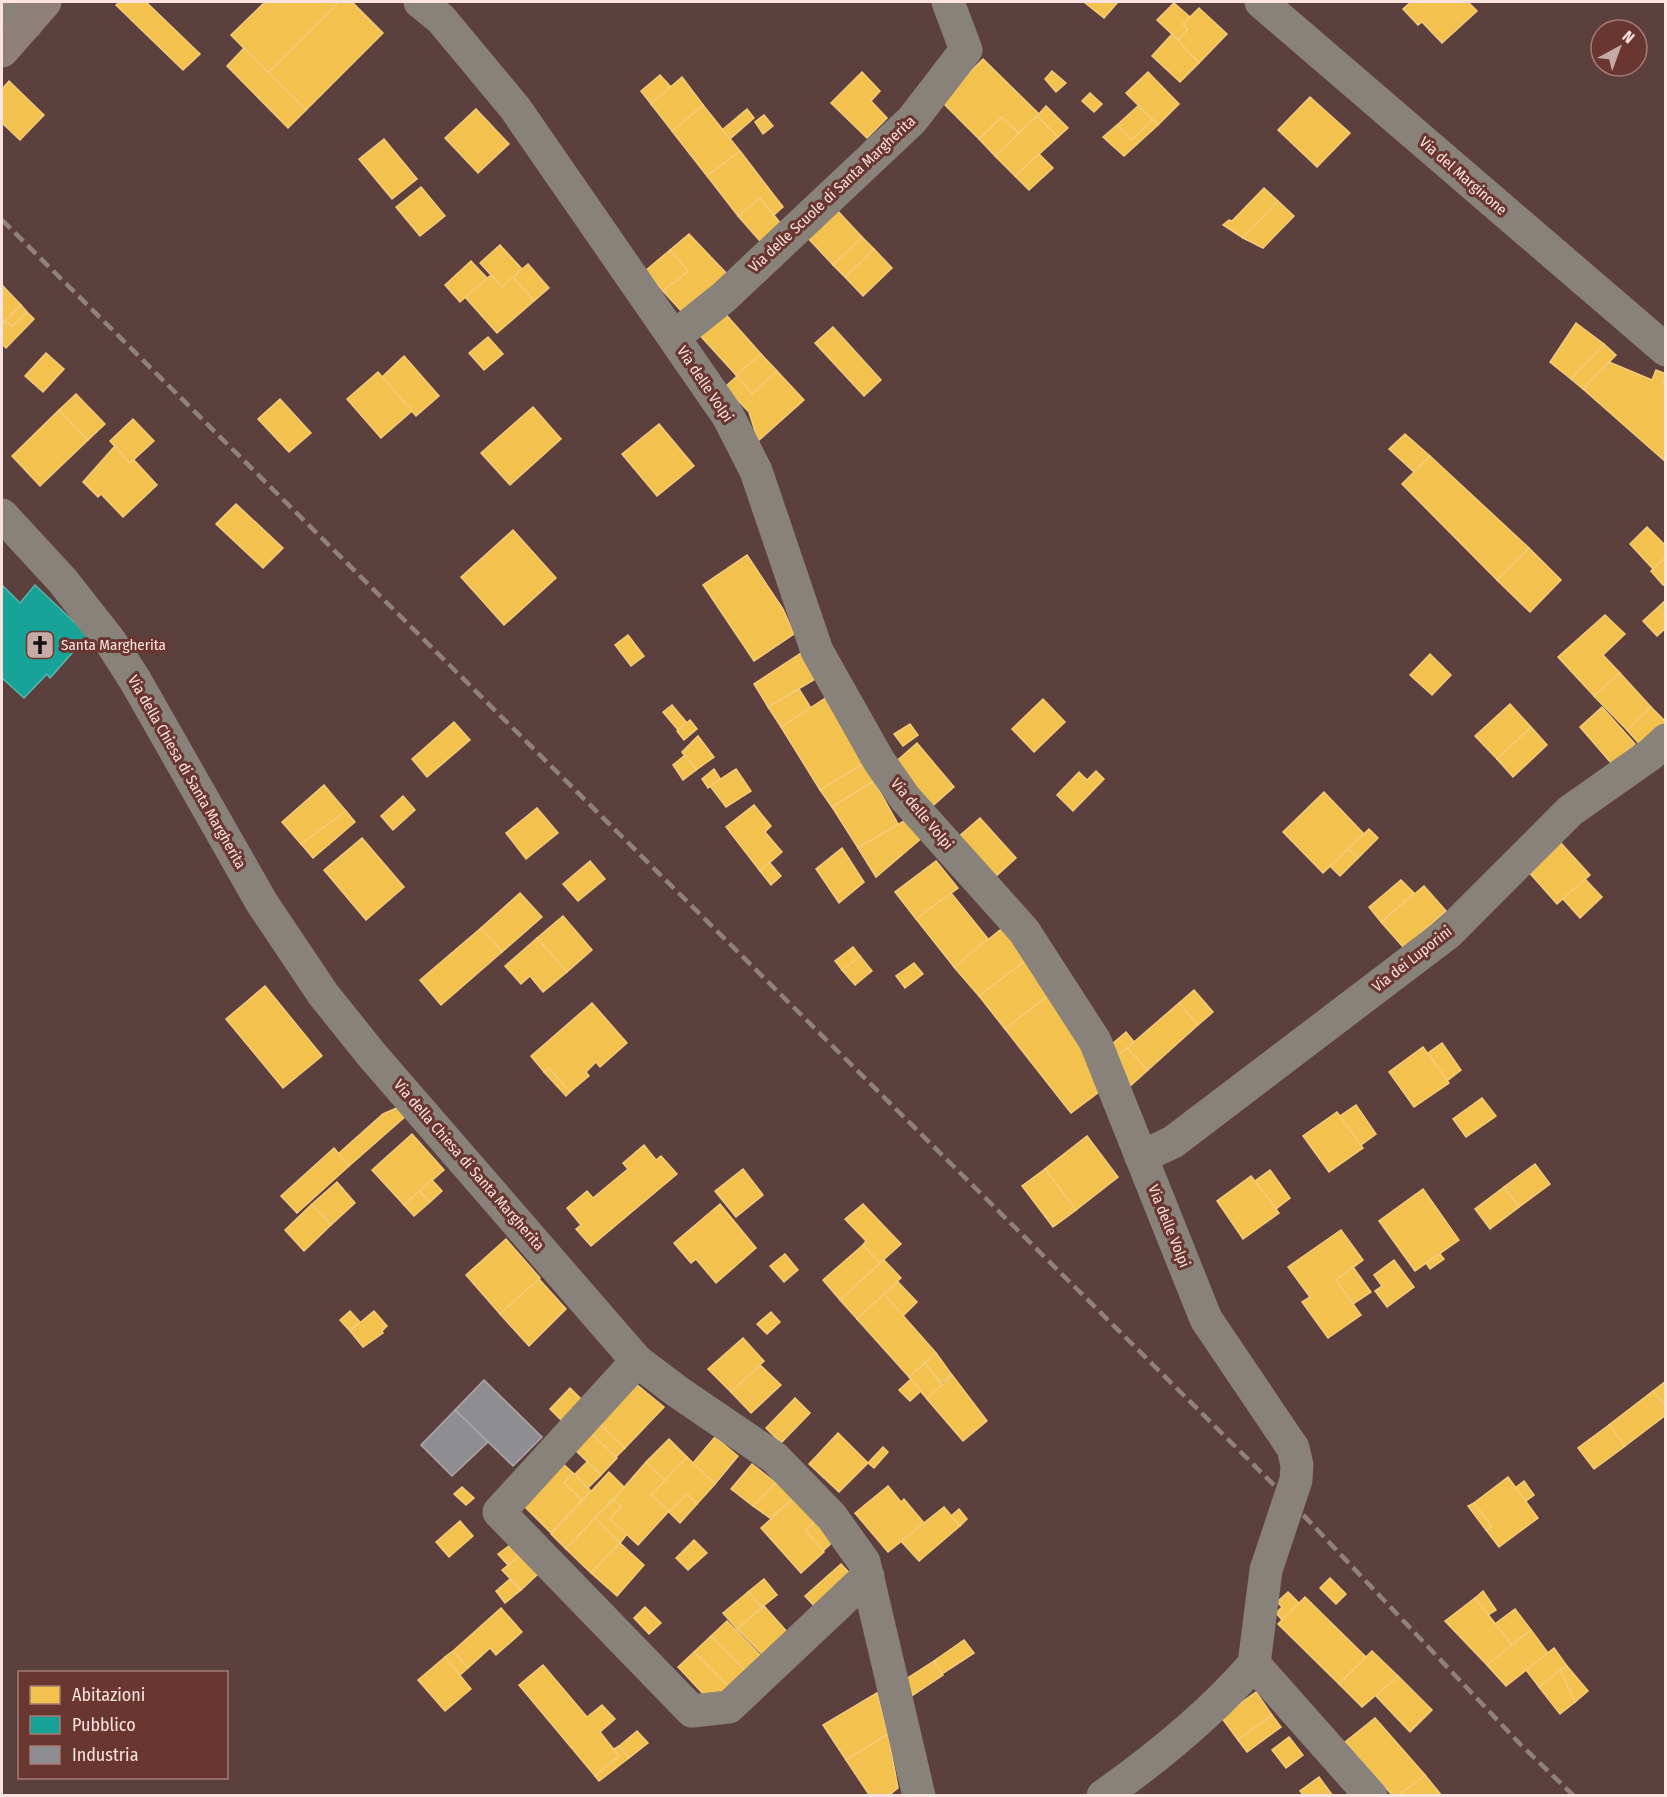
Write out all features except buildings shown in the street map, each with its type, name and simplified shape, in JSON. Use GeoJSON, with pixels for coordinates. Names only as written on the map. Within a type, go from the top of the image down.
{"type":"FeatureCollection","features":[{"type":"Feature","properties":{"kind":"main road"},"geometry":{"type":"LineString","coordinates":[[2,51],[36,12]]}},
{"type":"Feature","properties":{"kind":"street"},"geometry":{"type":"LineString","coordinates":[[4,2],[36,12]]}},
{"type":"Feature","properties":{"kind":"street","name":"Via delle Volpi"},"geometry":{"type":"LineString","coordinates":[[420,2],[441,19],[514,108],[728,416],[756,471],[817,651],[879,761],[905,798],[1024,931],[1095,1041],[1206,1319],[1293,1448],[1297,1464],[1293,1490],[1266,1570],[1254,1664]]}},
{"type":"Feature","properties":{"kind":"street","name":"Via delle Scuole di Santa Margherita"},"geometry":{"type":"LineString","coordinates":[[674,337],[724,297],[912,120],[966,50],[948,2]]}},
{"type":"Feature","properties":{"kind":"street","name":"Via del Marginone"},"geometry":{"type":"LineString","coordinates":[[1261,2],[1665,350]]}},
{"type":"Feature","properties":{"kind":"street","name":"Via della Chiesa di Santa Margherita"},"geometry":{"type":"LineString","coordinates":[[2,515],[62,580],[110,641],[135,680],[262,903],[323,994],[371,1054],[476,1172],[637,1361],[775,1458],[832,1517],[864,1562],[919,1796]]}},
{"type":"Feature","properties":{"kind":"street","name":"Via dei Luporini"},"geometry":{"type":"LineString","coordinates":[[1141,1157],[1173,1142],[1448,933],[1570,811],[1651,754],[1665,740]]}},
{"type":"Feature","properties":{"kind":"street"},"geometry":{"type":"LineString","coordinates":[[637,1361],[499,1512],[692,1711],[729,1707],[868,1576]]}},
{"type":"Feature","properties":{"kind":"street"},"geometry":{"type":"LineString","coordinates":[[1103,1796],[1150,1763],[1228,1694],[1254,1664],[1371,1796]]}},
{"type":"Feature","properties":{"kind":"railway"},"geometry":{"type":"LineString","coordinates":[[2,220],[1290,1501],[1521,1745],[1574,1796]]}},
{"type":"Feature","properties":{"kind":"place","name":"Santa Margherita"},"geometry":{"type":"Point","coordinates":[40,645]}}]}
